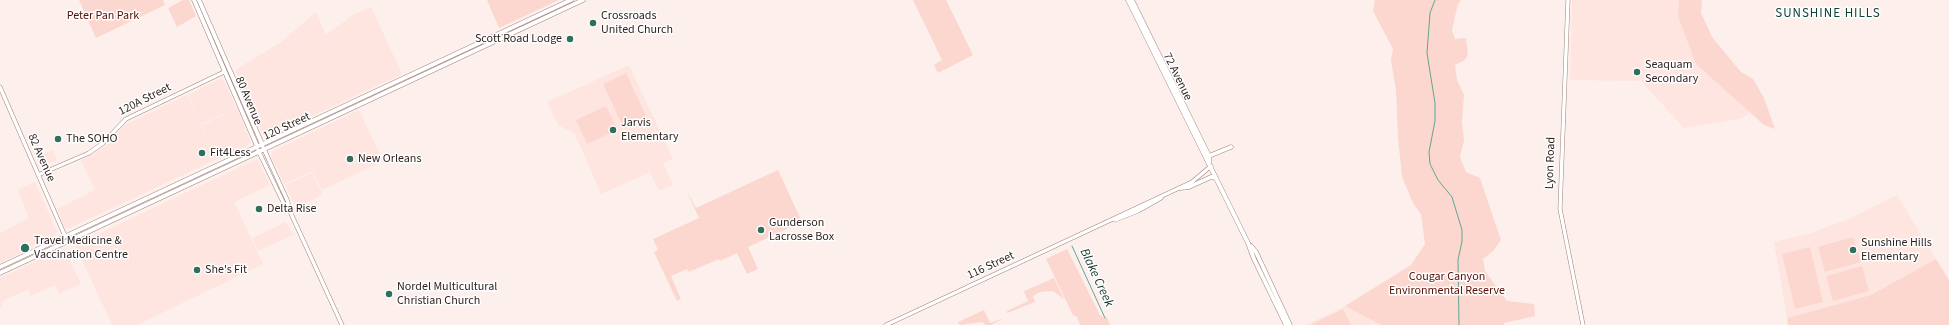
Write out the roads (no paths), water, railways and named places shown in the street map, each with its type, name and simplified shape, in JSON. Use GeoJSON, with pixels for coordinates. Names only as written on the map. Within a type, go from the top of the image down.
{"type":"FeatureCollection","features":[{"type":"Feature","properties":{"kind":"main road"},"geometry":{"type":"LineString","coordinates":[[195,0],[203,17],[208,20]]}},
{"type":"Feature","properties":{"kind":"main road","name":"80 Avenue"},"geometry":{"type":"LineString","coordinates":[[195,0],[224,72],[257,146]]}},
{"type":"Feature","properties":{"kind":"main road","name":"80 Avenue"},"geometry":{"type":"LineString","coordinates":[[199,0],[262,144]]}},
{"type":"Feature","properties":{"kind":"main road","name":"120 Street"},"geometry":{"type":"LineString","coordinates":[[0,267],[571,0]]}},
{"type":"Feature","properties":{"kind":"main road","name":"120 Street"},"geometry":{"type":"LineString","coordinates":[[0,272],[583,0]]}},
{"type":"Feature","properties":{"kind":"main road","name":"72 Avenue"},"geometry":{"type":"LineString","coordinates":[[1128,0],[1201,149],[1210,164],[1286,325]]}},
{"type":"Feature","properties":{"kind":"main road","name":"72 Avenue"},"geometry":{"type":"LineString","coordinates":[[1132,0],[1209,156],[1210,164]]}},
{"type":"Feature","properties":{"kind":"main road"},"geometry":{"type":"LineString","coordinates":[[203,21],[206,22],[211,34],[215,36]]}},
{"type":"Feature","properties":{"kind":"main road"},"geometry":{"type":"LineString","coordinates":[[484,47],[487,42],[496,38],[498,35]]}},
{"type":"Feature","properties":{"kind":"main road"},"geometry":{"type":"LineString","coordinates":[[423,75],[427,70],[442,61]]}},
{"type":"Feature","properties":{"kind":"main road"},"geometry":{"type":"LineString","coordinates":[[401,86],[403,82],[419,72]]}},
{"type":"Feature","properties":{"kind":"main road"},"geometry":{"type":"LineString","coordinates":[[1209,156],[1231,147]]}},
{"type":"Feature","properties":{"kind":"main road"},"geometry":{"type":"LineString","coordinates":[[1180,188],[1189,187],[1211,177],[1216,178]]}},
{"type":"Feature","properties":{"kind":"main road"},"geometry":{"type":"LineString","coordinates":[[162,197],[162,194],[169,188]]}},
{"type":"Feature","properties":{"kind":"main road"},"geometry":{"type":"LineString","coordinates":[[146,204],[154,198],[154,195]]}},
{"type":"Feature","properties":{"kind":"main road","name":"72 Avenue"},"geometry":{"type":"LineString","coordinates":[[1248,243],[1256,252],[1290,325]]}},
{"type":"Feature","properties":{"kind":"street","name":"Lyon Road"},"geometry":{"type":"LineString","coordinates":[[1568,0],[1560,209],[1583,325]]}},
{"type":"Feature","properties":{"kind":"street","name":"120A Street"},"geometry":{"type":"LineString","coordinates":[[38,175],[88,152],[103,143],[126,119],[224,72]]}},
{"type":"Feature","properties":{"kind":"street","name":"82 Avenue"},"geometry":{"type":"LineString","coordinates":[[0,86],[65,236]]}},
{"type":"Feature","properties":{"kind":"street","name":"80 Avenue"},"geometry":{"type":"LineString","coordinates":[[262,144],[288,202],[288,207],[342,325]]}},
{"type":"Feature","properties":{"kind":"street","name":"80 Avenue"},"geometry":{"type":"LineString","coordinates":[[257,146],[284,204],[288,207]]}},
{"type":"Feature","properties":{"kind":"street","name":"116 Street"},"geometry":{"type":"LineString","coordinates":[[886,325],[1104,224],[1138,211],[1198,179],[1210,164]]}},
{"type":"Feature","properties":{"kind":"waterway"},"geometry":{"type":"LineString","coordinates":[[1435,0],[1430,13],[1427,53],[1435,103],[1435,121],[1429,152],[1430,164],[1438,180],[1452,197],[1462,230],[1462,241],[1458,260],[1459,325]]}},
{"type":"Feature","properties":{"kind":"waterway","name":"Blake Creek"},"geometry":{"type":"LineString","coordinates":[[1072,246],[1105,318]]}},
{"type":"Feature","properties":{"kind":"place","name":"Crossroads United Church"},"geometry":{"type":"Point","coordinates":[593,23]}},
{"type":"Feature","properties":{"kind":"place","name":"Scott Road Lodge"},"geometry":{"type":"Point","coordinates":[570,39]}},
{"type":"Feature","properties":{"kind":"place","name":"Seaquam Secondary"},"geometry":{"type":"Point","coordinates":[1637,72]}},
{"type":"Feature","properties":{"kind":"place","name":"Jarvis Elementary"},"geometry":{"type":"Point","coordinates":[613,130]}},
{"type":"Feature","properties":{"kind":"place","name":"The SOHO"},"geometry":{"type":"Point","coordinates":[58,139]}},
{"type":"Feature","properties":{"kind":"place","name":"Fit4Less"},"geometry":{"type":"Point","coordinates":[202,153]}},
{"type":"Feature","properties":{"kind":"place","name":"New Orleans"},"geometry":{"type":"Point","coordinates":[350,159]}},
{"type":"Feature","properties":{"kind":"place","name":"Delta Rise"},"geometry":{"type":"Point","coordinates":[259,209]}},
{"type":"Feature","properties":{"kind":"place","name":"Gunderson Lacrosse Box"},"geometry":{"type":"Point","coordinates":[761,230]}},
{"type":"Feature","properties":{"kind":"place","name":"Travel Medicine & Vaccination Centre"},"geometry":{"type":"Point","coordinates":[25,248]}},
{"type":"Feature","properties":{"kind":"place","name":"Sunshine Hills Elementary"},"geometry":{"type":"Point","coordinates":[1853,250]}},
{"type":"Feature","properties":{"kind":"place","name":"She's Fit"},"geometry":{"type":"Point","coordinates":[197,270]}},
{"type":"Feature","properties":{"kind":"place","name":"Nordel Multicultural Christian Church"},"geometry":{"type":"Point","coordinates":[389,294]}},
{"type":"Feature","properties":{"kind":"district","name":"SUNSHINE HILLS"},"geometry":{"type":"Point","coordinates":[1828,14]}},
{"type":"Feature","properties":{"kind":"park label","name":"Peter Pan Park"},"geometry":{"type":"Point","coordinates":[103,16]}},
{"type":"Feature","properties":{"kind":"park label","name":"Cougar Canyon Environmental Reserve"},"geometry":{"type":"Point","coordinates":[1447,284]}}]}
